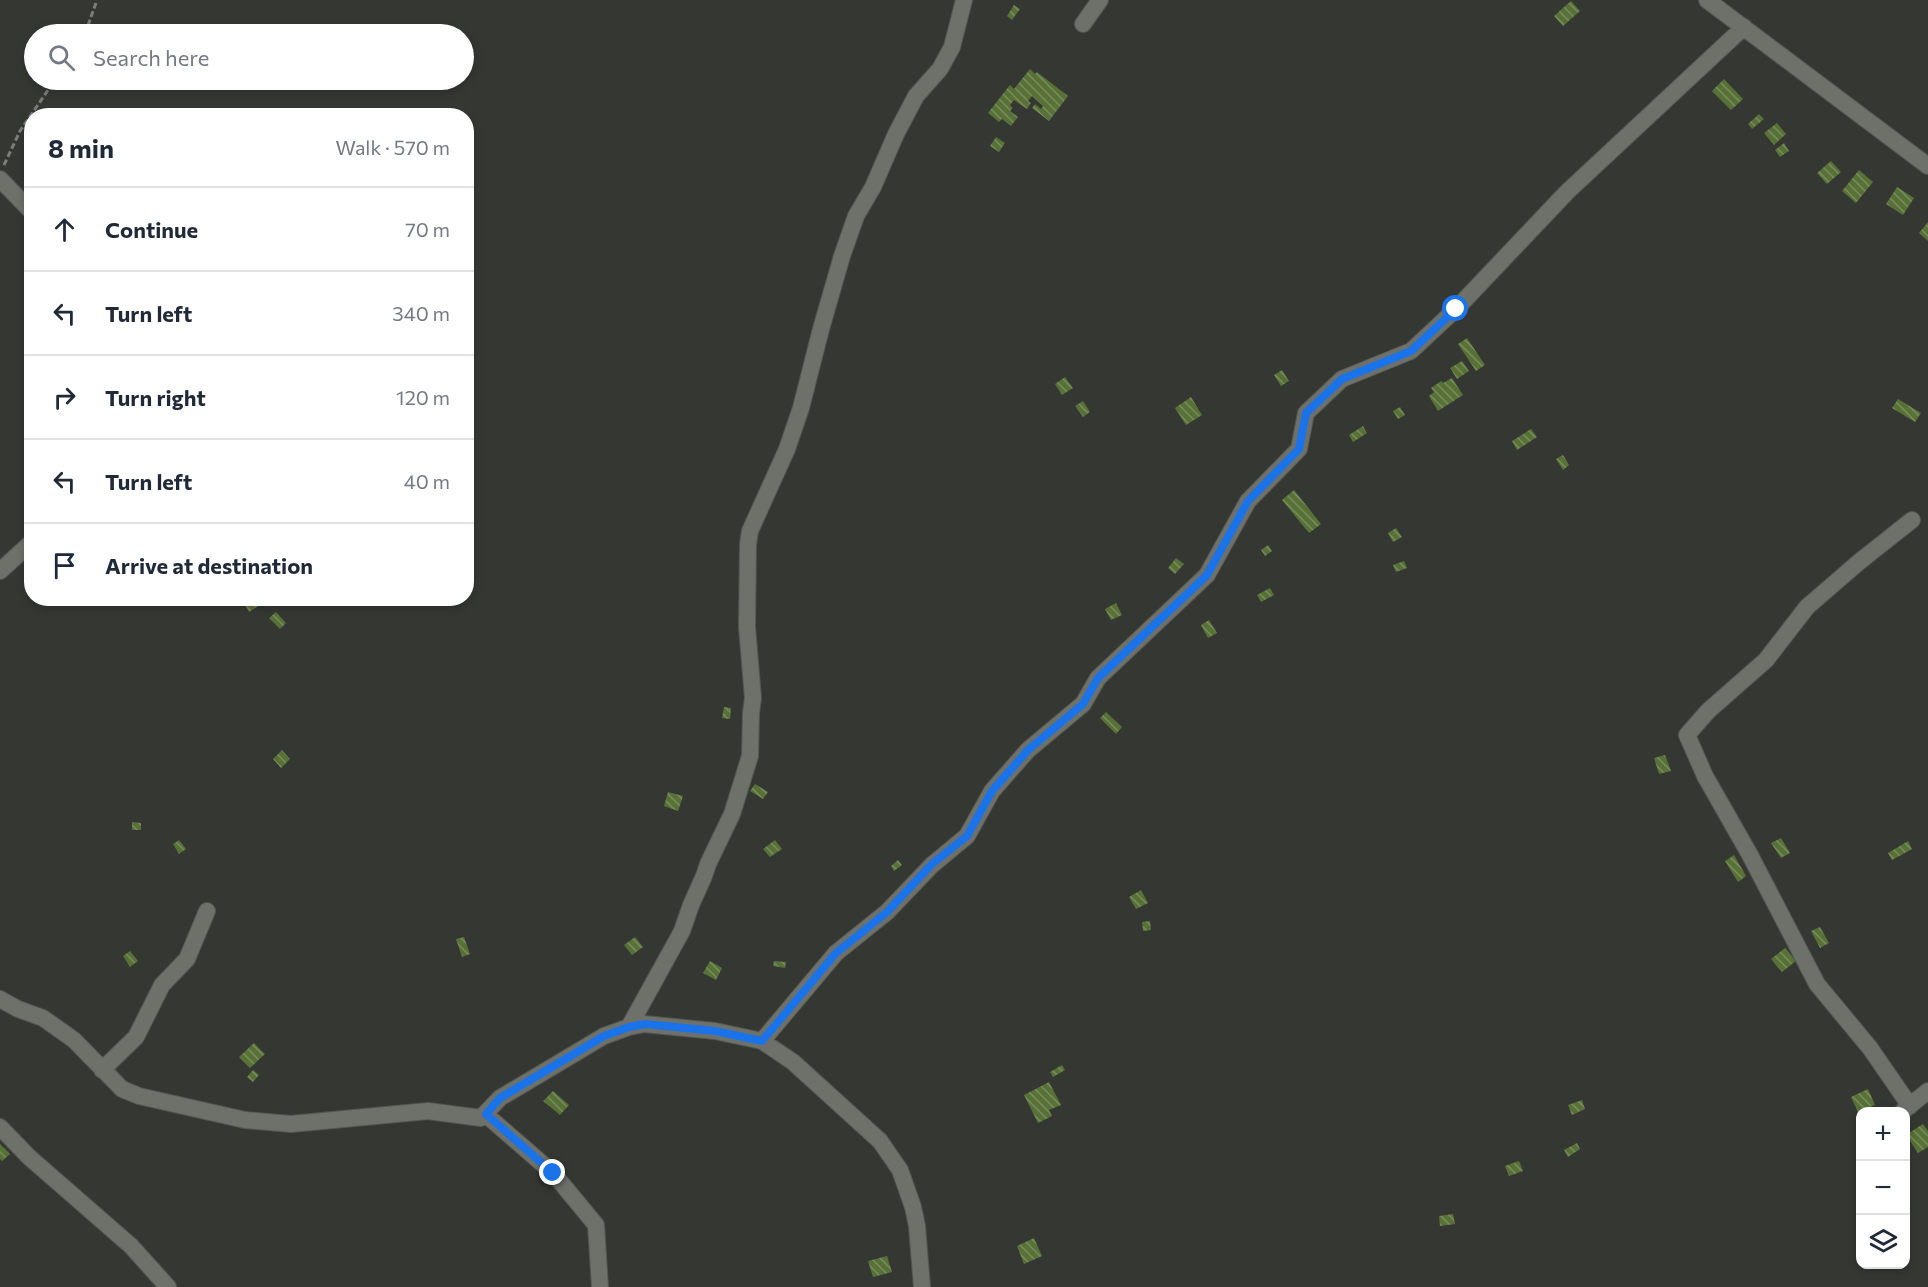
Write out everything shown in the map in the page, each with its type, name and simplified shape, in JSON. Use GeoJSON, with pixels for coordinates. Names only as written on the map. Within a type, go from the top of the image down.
{"type":"FeatureCollection","features":[{"type":"Feature","properties":{"kind":"street"},"geometry":{"type":"LineString","coordinates":[[629,1027],[682,931],[708,864],[732,814],[750,756],[753,698],[747,627],[750,531],[787,449],[801,408],[820,329],[856,216],[873,188],[896,134],[916,96],[940,69],[952,47],[964,0]]}},
{"type":"Feature","properties":{"kind":"street"},"geometry":{"type":"LineString","coordinates":[[1083,24],[1100,0]]}},
{"type":"Feature","properties":{"kind":"street"},"geometry":{"type":"LineString","coordinates":[[1707,0],[1928,166]]}},
{"type":"Feature","properties":{"kind":"street"},"geometry":{"type":"LineString","coordinates":[[762,1041],[836,953],[887,912],[932,864],[967,836],[992,791],[1028,750],[1083,704],[1098,678],[1207,575],[1248,501],[1299,449],[1306,413],[1342,379],[1411,351],[1456,309],[1567,192],[1744,27]]}},
{"type":"Feature","properties":{"kind":"street"},"geometry":{"type":"LineString","coordinates":[[0,179],[24,204]]}},
{"type":"Feature","properties":{"kind":"street"},"geometry":{"type":"LineString","coordinates":[[1905,1107],[1870,1048],[1817,984],[1750,855],[1705,776],[1687,735],[1708,711],[1766,660],[1806,607],[1912,520]]}},
{"type":"Feature","properties":{"kind":"street"},"geometry":{"type":"LineString","coordinates":[[0,571],[24,549]]}},
{"type":"Feature","properties":{"kind":"street"},"geometry":{"type":"LineString","coordinates":[[102,1070],[136,1037],[162,985],[187,959],[207,911]]}},
{"type":"Feature","properties":{"kind":"street"},"geometry":{"type":"LineString","coordinates":[[0,999],[42,1018],[74,1040],[122,1089],[139,1096],[245,1120],[291,1124],[428,1111],[481,1118],[500,1098],[604,1036],[645,1024],[715,1031],[762,1041],[793,1062],[880,1142],[900,1170],[917,1226],[922,1287]]}},
{"type":"Feature","properties":{"kind":"street"},"geometry":{"type":"LineString","coordinates":[[1908,1107],[1928,1091]]}},
{"type":"Feature","properties":{"kind":"street"},"geometry":{"type":"LineString","coordinates":[[486,1114],[553,1173],[596,1225],[600,1287]]}},
{"type":"Feature","properties":{"kind":"street"},"geometry":{"type":"LineString","coordinates":[[0,1127],[29,1157],[131,1246],[168,1287]]}},
{"type":"Feature","properties":{"kind":"path"},"geometry":{"type":"LineString","coordinates":[[89,24],[97,0]]}},
{"type":"Feature","properties":{"kind":"path"},"geometry":{"type":"LineString","coordinates":[[36,108],[49,90]]}},
{"type":"Feature","properties":{"kind":"path"},"geometry":{"type":"LineString","coordinates":[[0,173],[24,124]]}},
{"type":"Feature","properties":{"kind":"building"},"geometry":{"type":"Polygon","coordinates":[[[1571,1],[1580,11],[1563,26],[1554,16],[1571,1]]]}},
{"type":"Feature","properties":{"kind":"building"},"geometry":{"type":"Polygon","coordinates":[[[1014,5],[1020,9],[1012,20],[1007,16],[1014,5]]]}},
{"type":"Feature","properties":{"kind":"building"},"geometry":{"type":"Polygon","coordinates":[[[1030,69],[1068,96],[1049,121],[1032,108],[1035,104],[1041,109],[1043,106],[1032,96],[1028,101],[1031,103],[1027,109],[1014,100],[1010,105],[1013,108],[1010,111],[1018,117],[1011,126],[1002,119],[999,122],[988,113],[1010,85],[1014,89],[1030,69]]]}},
{"type":"Feature","properties":{"kind":"building"},"geometry":{"type":"Polygon","coordinates":[[[1724,79],[1743,99],[1731,110],[1712,91],[1724,79]]]}},
{"type":"Feature","properties":{"kind":"building"},"geometry":{"type":"Polygon","coordinates":[[[1759,114],[1764,119],[1752,129],[1748,124],[1759,114]]]}},
{"type":"Feature","properties":{"kind":"building"},"geometry":{"type":"Polygon","coordinates":[[[1777,123],[1786,134],[1774,145],[1764,133],[1777,123]]]}},
{"type":"Feature","properties":{"kind":"building"},"geometry":{"type":"Polygon","coordinates":[[[996,137],[1005,143],[999,152],[990,146],[996,137]]]}},
{"type":"Feature","properties":{"kind":"building"},"geometry":{"type":"Polygon","coordinates":[[[1784,143],[1789,151],[1780,157],[1775,150],[1784,143]]]}},
{"type":"Feature","properties":{"kind":"building"},"geometry":{"type":"Polygon","coordinates":[[[1831,161],[1841,172],[1827,184],[1817,173],[1831,161]]]}},
{"type":"Feature","properties":{"kind":"building"},"geometry":{"type":"Polygon","coordinates":[[[1859,170],[1873,182],[1856,203],[1842,191],[1859,170]]]}},
{"type":"Feature","properties":{"kind":"building"},"geometry":{"type":"Polygon","coordinates":[[[1897,187],[1914,198],[1903,215],[1886,204],[1897,187]]]}},
{"type":"Feature","properties":{"kind":"building"},"geometry":{"type":"Polygon","coordinates":[[[1928,222],[1928,241],[1919,233],[1928,222]]]}},
{"type":"Feature","properties":{"kind":"building"},"geometry":{"type":"Polygon","coordinates":[[[1467,338],[1485,365],[1476,371],[1458,344],[1467,338]]]}},
{"type":"Feature","properties":{"kind":"building"},"geometry":{"type":"Polygon","coordinates":[[[1462,361],[1469,371],[1457,379],[1450,368],[1462,361]]]}},
{"type":"Feature","properties":{"kind":"building"},"geometry":{"type":"Polygon","coordinates":[[[1282,370],[1289,381],[1281,386],[1274,375],[1282,370]]]}},
{"type":"Feature","properties":{"kind":"building"},"geometry":{"type":"Polygon","coordinates":[[[1065,377],[1073,388],[1062,395],[1055,384],[1065,377]]]}},
{"type":"Feature","properties":{"kind":"building"},"geometry":{"type":"Polygon","coordinates":[[[1452,378],[1463,395],[1438,411],[1429,396],[1434,392],[1431,388],[1441,381],[1443,383],[1452,378]]]}},
{"type":"Feature","properties":{"kind":"building"},"geometry":{"type":"Polygon","coordinates":[[[1191,397],[1202,415],[1186,425],[1175,408],[1191,397]]]}},
{"type":"Feature","properties":{"kind":"building"},"geometry":{"type":"Polygon","coordinates":[[[1898,399],[1921,413],[1915,422],[1892,408],[1898,399]]]}},
{"type":"Feature","properties":{"kind":"building"},"geometry":{"type":"Polygon","coordinates":[[[1083,401],[1090,412],[1083,417],[1075,406],[1083,401]]]}},
{"type":"Feature","properties":{"kind":"building"},"geometry":{"type":"Polygon","coordinates":[[[1400,407],[1405,415],[1398,419],[1393,411],[1400,407]]]}},
{"type":"Feature","properties":{"kind":"building"},"geometry":{"type":"Polygon","coordinates":[[[1363,426],[1367,433],[1353,442],[1349,435],[1363,426]]]}},
{"type":"Feature","properties":{"kind":"building"},"geometry":{"type":"Polygon","coordinates":[[[1531,429],[1537,437],[1517,450],[1512,441],[1531,429]]]}},
{"type":"Feature","properties":{"kind":"building"},"geometry":{"type":"Polygon","coordinates":[[[1563,455],[1569,465],[1563,470],[1556,459],[1563,455]]]}},
{"type":"Feature","properties":{"kind":"building"},"geometry":{"type":"Polygon","coordinates":[[[1294,490],[1321,524],[1309,533],[1282,500],[1294,490]]]}},
{"type":"Feature","properties":{"kind":"building"},"geometry":{"type":"Polygon","coordinates":[[[1396,528],[1402,537],[1393,542],[1388,533],[1396,528]]]}},
{"type":"Feature","properties":{"kind":"building"},"geometry":{"type":"Polygon","coordinates":[[[1268,545],[1272,551],[1265,556],[1261,550],[1268,545]]]}},
{"type":"Feature","properties":{"kind":"building"},"geometry":{"type":"Polygon","coordinates":[[[1176,558],[1184,564],[1175,574],[1168,568],[1176,558]]]}},
{"type":"Feature","properties":{"kind":"building"},"geometry":{"type":"Polygon","coordinates":[[[1404,561],[1407,568],[1396,572],[1393,565],[1404,561]]]}},
{"type":"Feature","properties":{"kind":"building"},"geometry":{"type":"Polygon","coordinates":[[[1270,588],[1274,595],[1261,602],[1257,595],[1270,588]]]}},
{"type":"Feature","properties":{"kind":"building"},"geometry":{"type":"Polygon","coordinates":[[[1116,603],[1122,615],[1111,620],[1105,609],[1116,603]]]}},
{"type":"Feature","properties":{"kind":"building"},"geometry":{"type":"Polygon","coordinates":[[[246,606],[258,606],[249,612],[246,606]]]}},
{"type":"Feature","properties":{"kind":"building"},"geometry":{"type":"Polygon","coordinates":[[[276,612],[286,623],[280,629],[269,618],[276,612]]]}},
{"type":"Feature","properties":{"kind":"building"},"geometry":{"type":"Polygon","coordinates":[[[1209,620],[1217,633],[1208,638],[1201,625],[1209,620]]]}},
{"type":"Feature","properties":{"kind":"building"},"geometry":{"type":"Polygon","coordinates":[[[724,707],[731,708],[730,719],[722,718],[724,707]]]}},
{"type":"Feature","properties":{"kind":"building"},"geometry":{"type":"Polygon","coordinates":[[[1106,712],[1122,727],[1116,734],[1100,718],[1106,712]]]}},
{"type":"Feature","properties":{"kind":"building"},"geometry":{"type":"Polygon","coordinates":[[[282,750],[290,759],[281,768],[273,759],[282,750]]]}},
{"type":"Feature","properties":{"kind":"building"},"geometry":{"type":"Polygon","coordinates":[[[1665,755],[1671,771],[1659,774],[1654,758],[1665,755]]]}},
{"type":"Feature","properties":{"kind":"building"},"geometry":{"type":"Polygon","coordinates":[[[755,784],[768,792],[763,799],[750,791],[755,784]]]}},
{"type":"Feature","properties":{"kind":"building"},"geometry":{"type":"Polygon","coordinates":[[[668,792],[683,796],[678,811],[664,806],[668,792]]]}},
{"type":"Feature","properties":{"kind":"building"},"geometry":{"type":"Polygon","coordinates":[[[132,822],[141,823],[141,830],[132,830],[132,822]]]}},
{"type":"Feature","properties":{"kind":"building"},"geometry":{"type":"Polygon","coordinates":[[[1781,838],[1790,853],[1781,858],[1771,843],[1781,838]]]}},
{"type":"Feature","properties":{"kind":"building"},"geometry":{"type":"Polygon","coordinates":[[[179,840],[186,849],[179,854],[173,844],[179,840]]]}},
{"type":"Feature","properties":{"kind":"building"},"geometry":{"type":"Polygon","coordinates":[[[775,840],[782,849],[770,857],[763,849],[775,840]]]}},
{"type":"Feature","properties":{"kind":"building"},"geometry":{"type":"Polygon","coordinates":[[[1908,841],[1912,849],[1892,860],[1888,853],[1908,841]]]}},
{"type":"Feature","properties":{"kind":"building"},"geometry":{"type":"Polygon","coordinates":[[[1734,855],[1746,876],[1738,882],[1725,861],[1734,855]]]}},
{"type":"Feature","properties":{"kind":"building"},"geometry":{"type":"Polygon","coordinates":[[[898,860],[902,865],[894,871],[891,866],[898,860]]]}},
{"type":"Feature","properties":{"kind":"building"},"geometry":{"type":"Polygon","coordinates":[[[1141,890],[1148,903],[1136,909],[1129,897],[1141,890]]]}},
{"type":"Feature","properties":{"kind":"building"},"geometry":{"type":"Polygon","coordinates":[[[1150,921],[1151,930],[1143,931],[1142,922],[1150,921]]]}},
{"type":"Feature","properties":{"kind":"building"},"geometry":{"type":"Polygon","coordinates":[[[1820,927],[1829,943],[1820,948],[1811,931],[1820,927]]]}},
{"type":"Feature","properties":{"kind":"building"},"geometry":{"type":"Polygon","coordinates":[[[464,937],[470,954],[462,957],[456,939],[464,937]]]}},
{"type":"Feature","properties":{"kind":"building"},"geometry":{"type":"Polygon","coordinates":[[[635,937],[643,947],[632,955],[624,945],[635,937]]]}},
{"type":"Feature","properties":{"kind":"building"},"geometry":{"type":"Polygon","coordinates":[[[1785,948],[1796,961],[1782,972],[1771,959],[1785,948]]]}},
{"type":"Feature","properties":{"kind":"building"},"geometry":{"type":"Polygon","coordinates":[[[130,951],[138,961],[130,967],[123,956],[130,951]]]}},
{"type":"Feature","properties":{"kind":"building"},"geometry":{"type":"Polygon","coordinates":[[[710,961],[722,968],[716,980],[703,973],[710,961]]]}},
{"type":"Feature","properties":{"kind":"building"},"geometry":{"type":"Polygon","coordinates":[[[774,961],[786,962],[785,968],[773,966],[774,961]]]}},
{"type":"Feature","properties":{"kind":"building"},"geometry":{"type":"Polygon","coordinates":[[[254,1043],[265,1054],[250,1068],[239,1057],[254,1043]]]}},
{"type":"Feature","properties":{"kind":"building"},"geometry":{"type":"Polygon","coordinates":[[[1062,1065],[1065,1070],[1053,1077],[1050,1072],[1062,1065]]]}},
{"type":"Feature","properties":{"kind":"building"},"geometry":{"type":"Polygon","coordinates":[[[253,1070],[259,1075],[253,1082],[247,1077],[253,1070]]]}},
{"type":"Feature","properties":{"kind":"building"},"geometry":{"type":"Polygon","coordinates":[[[1049,1082],[1061,1105],[1049,1110],[1052,1116],[1038,1123],[1024,1095],[1049,1082]]]}},
{"type":"Feature","properties":{"kind":"building"},"geometry":{"type":"Polygon","coordinates":[[[1868,1089],[1875,1105],[1856,1108],[1851,1097],[1868,1089]]]}},
{"type":"Feature","properties":{"kind":"building"},"geometry":{"type":"Polygon","coordinates":[[[553,1091],[569,1105],[560,1115],[543,1101],[553,1091]]]}},
{"type":"Feature","properties":{"kind":"building"},"geometry":{"type":"Polygon","coordinates":[[[1582,1100],[1585,1109],[1572,1115],[1568,1105],[1582,1100]]]}},
{"type":"Feature","properties":{"kind":"building"},"geometry":{"type":"Polygon","coordinates":[[[1923,1124],[1928,1131],[1928,1147],[1918,1153],[1910,1141],[1910,1132],[1923,1124]]]}},
{"type":"Feature","properties":{"kind":"building"},"geometry":{"type":"Polygon","coordinates":[[[1577,1143],[1580,1149],[1568,1157],[1564,1150],[1577,1143]]]}},
{"type":"Feature","properties":{"kind":"building"},"geometry":{"type":"Polygon","coordinates":[[[0,1144],[10,1154],[2,1161],[0,1159],[0,1144]]]}},
{"type":"Feature","properties":{"kind":"building"},"geometry":{"type":"Polygon","coordinates":[[[1519,1161],[1523,1171],[1509,1176],[1505,1166],[1519,1161]]]}},
{"type":"Feature","properties":{"kind":"building"},"geometry":{"type":"Polygon","coordinates":[[[1453,1214],[1455,1224],[1440,1226],[1439,1216],[1453,1214]]]}},
{"type":"Feature","properties":{"kind":"building"},"geometry":{"type":"Polygon","coordinates":[[[1034,1238],[1042,1256],[1024,1264],[1017,1246],[1034,1238]]]}},
{"type":"Feature","properties":{"kind":"building"},"geometry":{"type":"Polygon","coordinates":[[[887,1256],[892,1272],[873,1277],[868,1261],[887,1256]]]}},
{"type":"Feature","properties":{"kind":"route"},"geometry":{"type":"LineString","coordinates":[[553,1173],[486,1114],[500,1098],[604,1036],[623,1028],[645,1024],[715,1031],[762,1041],[836,953],[887,912],[932,864],[967,836],[992,791],[1028,750],[1083,704],[1098,678],[1207,575],[1248,501],[1299,449],[1306,413],[1342,379],[1411,351],[1456,309]]}}]}
